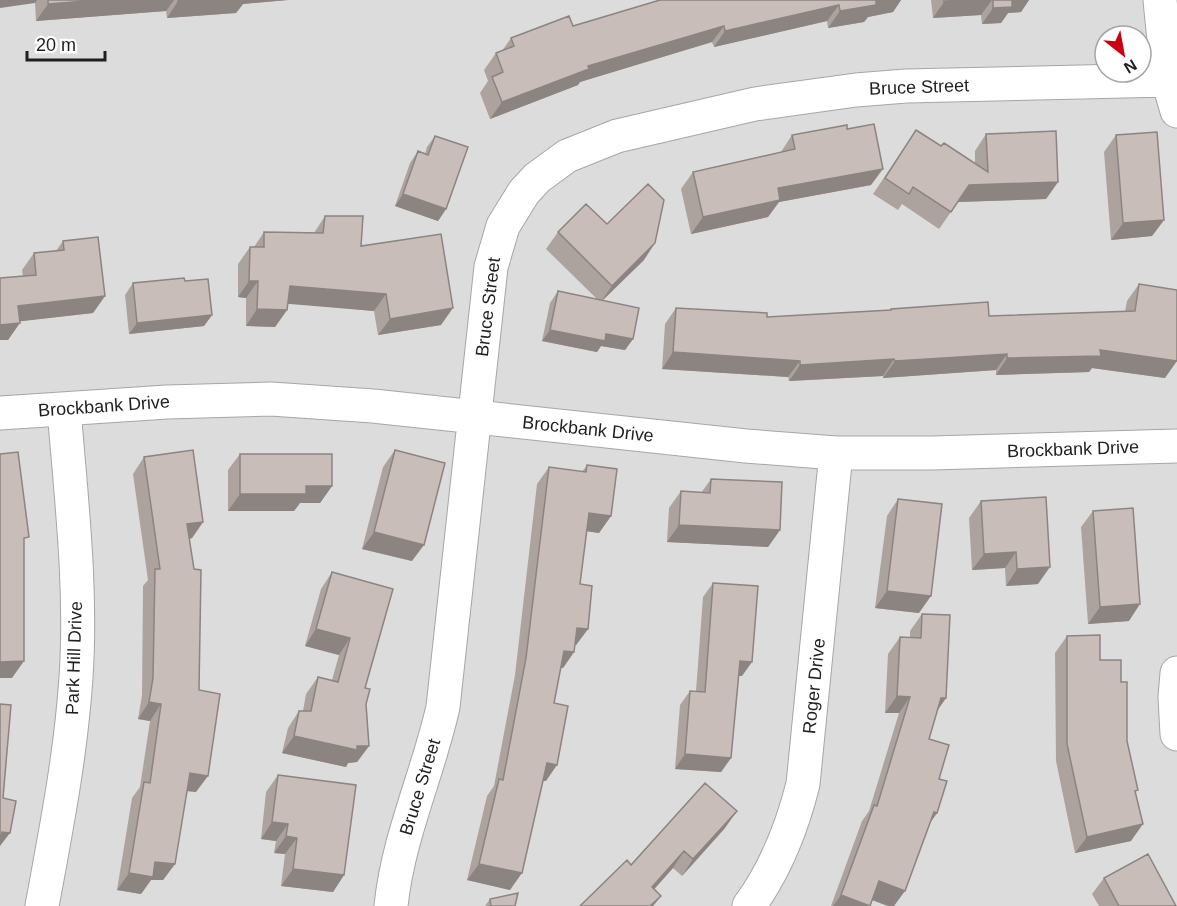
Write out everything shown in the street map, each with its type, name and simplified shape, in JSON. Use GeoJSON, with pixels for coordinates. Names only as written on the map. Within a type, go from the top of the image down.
{"type":"FeatureCollection","features":[{"type":"Feature","properties":{"kind":"street"},"geometry":{"type":"LineString","coordinates":[[1160,0],[1173,96]]}},
{"type":"Feature","properties":{"kind":"street","name":"Bruce Street"},"geometry":{"type":"LineString","coordinates":[[391,906],[403,839],[429,762],[443,707],[491,267],[503,226],[524,192],[552,165],[567,156],[628,133],[706,113],[806,96],[906,86],[1173,96]]}},
{"type":"Feature","properties":{"kind":"street","name":"Brockbank Drive"},"geometry":{"type":"LineString","coordinates":[[0,413],[188,401],[271,399],[353,404],[746,446],[836,453],[932,453],[1177,446]]}},
{"type":"Feature","properties":{"kind":"street","name":"Park Hill Drive"},"geometry":{"type":"LineString","coordinates":[[42,906],[65,779],[76,675],[76,579],[64,409]]}},
{"type":"Feature","properties":{"kind":"street","name":"Roger Drive"},"geometry":{"type":"LineString","coordinates":[[749,906],[784,844],[803,784],[836,453]]}},
{"type":"Feature","properties":{"kind":"street"},"geometry":{"type":"LineString","coordinates":[[1177,673],[1175,697],[1177,734]]}},
{"type":"Feature","properties":{"kind":"shaded area"},"geometry":{"type":"Polygon","coordinates":[[[0,0],[1177,0],[1177,906],[0,906],[0,0]]]}},
{"type":"Feature","properties":{"kind":"building"},"geometry":{"type":"Polygon","coordinates":[[[48,0],[99,0],[48,4],[48,0]]]}},
{"type":"Feature","properties":{"kind":"building"},"geometry":{"type":"Polygon","coordinates":[[[660,0],[879,0],[876,1],[876,5],[840,11],[839,5],[725,31],[724,26],[588,66],[589,69],[502,102],[492,77],[503,72],[496,53],[514,46],[511,38],[569,16],[573,26],[660,0]]]}},
{"type":"Feature","properties":{"kind":"building"},"geometry":{"type":"Polygon","coordinates":[[[944,0],[967,0],[944,2],[944,0]]]}},
{"type":"Feature","properties":{"kind":"building"},"geometry":{"type":"Polygon","coordinates":[[[993,0],[1012,0],[1012,7],[993,8],[993,0]]]}},
{"type":"Feature","properties":{"kind":"building"},"geometry":{"type":"Polygon","coordinates":[[[874,124],[883,169],[778,188],[780,200],[703,217],[693,172],[795,149],[792,135],[847,125],[847,129],[874,124]]]}},
{"type":"Feature","properties":{"kind":"building"},"geometry":{"type":"Polygon","coordinates":[[[916,130],[941,146],[944,143],[988,172],[986,134],[1056,131],[1058,182],[969,185],[951,212],[913,187],[909,194],[885,178],[916,130]]]}},
{"type":"Feature","properties":{"kind":"building"},"geometry":{"type":"Polygon","coordinates":[[[1157,132],[1164,220],[1123,223],[1116,135],[1157,132]]]}},
{"type":"Feature","properties":{"kind":"building"},"geometry":{"type":"Polygon","coordinates":[[[435,136],[468,147],[446,209],[403,194],[418,151],[428,155],[435,136]]]}},
{"type":"Feature","properties":{"kind":"building"},"geometry":{"type":"Polygon","coordinates":[[[648,184],[664,200],[655,243],[612,286],[558,232],[586,204],[607,224],[648,184]]]}},
{"type":"Feature","properties":{"kind":"building"},"geometry":{"type":"Polygon","coordinates":[[[325,216],[363,216],[361,246],[441,234],[453,308],[390,319],[386,294],[290,286],[287,310],[257,309],[258,281],[249,281],[250,247],[264,247],[264,232],[323,233],[325,216]]]}},
{"type":"Feature","properties":{"kind":"building"},"geometry":{"type":"Polygon","coordinates":[[[98,237],[105,296],[18,306],[20,323],[0,325],[0,278],[36,275],[34,253],[64,250],[63,241],[98,237]]]}},
{"type":"Feature","properties":{"kind":"building"},"geometry":{"type":"Polygon","coordinates":[[[184,278],[185,281],[208,279],[212,315],[137,323],[133,283],[184,278]]]}},
{"type":"Feature","properties":{"kind":"building"},"geometry":{"type":"Polygon","coordinates":[[[1139,284],[1177,290],[1177,361],[1100,350],[1101,356],[1007,358],[1007,354],[800,365],[800,361],[673,352],[676,308],[767,313],[767,317],[988,302],[989,316],[1135,311],[1139,284]]]}},
{"type":"Feature","properties":{"kind":"building"},"geometry":{"type":"Polygon","coordinates":[[[558,291],[639,308],[633,339],[606,334],[605,341],[550,330],[558,291]]]}},
{"type":"Feature","properties":{"kind":"building"},"geometry":{"type":"Polygon","coordinates":[[[193,450],[203,522],[187,524],[194,569],[201,570],[199,690],[220,694],[208,776],[190,773],[175,864],[155,862],[153,877],[129,873],[144,782],[150,783],[161,704],[149,702],[153,678],[155,569],[160,569],[144,457],[193,450]]]}},
{"type":"Feature","properties":{"kind":"building"},"geometry":{"type":"Polygon","coordinates":[[[395,450],[445,463],[424,545],[374,532],[395,450]]]}},
{"type":"Feature","properties":{"kind":"building"},"geometry":{"type":"Polygon","coordinates":[[[18,452],[29,537],[24,538],[24,661],[0,662],[0,454],[18,452]]]}},
{"type":"Feature","properties":{"kind":"building"},"geometry":{"type":"Polygon","coordinates":[[[240,454],[332,454],[332,486],[306,486],[306,494],[240,494],[240,454]]]}},
{"type":"Feature","properties":{"kind":"building"},"geometry":{"type":"Polygon","coordinates":[[[587,465],[617,469],[611,516],[589,513],[580,584],[592,586],[588,629],[577,628],[574,652],[564,651],[554,703],[568,706],[557,765],[547,763],[522,873],[479,864],[499,779],[503,780],[526,658],[549,467],[586,472],[587,465]]]}},
{"type":"Feature","properties":{"kind":"building"},"geometry":{"type":"Polygon","coordinates":[[[711,479],[782,482],[780,530],[679,525],[681,491],[710,493],[711,479]]]}},
{"type":"Feature","properties":{"kind":"building"},"geometry":{"type":"Polygon","coordinates":[[[1046,497],[1050,567],[1017,569],[1016,552],[984,554],[981,501],[1046,497]]]}},
{"type":"Feature","properties":{"kind":"building"},"geometry":{"type":"Polygon","coordinates":[[[898,499],[942,504],[931,596],[887,591],[898,499]]]}},
{"type":"Feature","properties":{"kind":"building"},"geometry":{"type":"Polygon","coordinates":[[[1133,508],[1140,604],[1100,607],[1093,511],[1133,508]]]}},
{"type":"Feature","properties":{"kind":"building"},"geometry":{"type":"Polygon","coordinates":[[[332,572],[393,589],[365,688],[370,689],[366,704],[369,746],[357,746],[357,750],[294,736],[299,711],[311,711],[318,677],[338,682],[350,638],[316,629],[332,572]]]}},
{"type":"Feature","properties":{"kind":"building"},"geometry":{"type":"Polygon","coordinates":[[[713,583],[758,586],[752,662],[740,661],[731,758],[685,754],[690,691],[705,692],[713,583]]]}},
{"type":"Feature","properties":{"kind":"building"},"geometry":{"type":"Polygon","coordinates":[[[922,614],[950,615],[946,698],[941,698],[929,739],[949,745],[939,779],[947,781],[937,813],[934,812],[905,891],[879,881],[870,906],[841,895],[874,805],[877,806],[910,697],[897,696],[900,637],[921,638],[922,614]]]}},
{"type":"Feature","properties":{"kind":"building"},"geometry":{"type":"Polygon","coordinates":[[[1100,635],[1100,660],[1121,660],[1121,682],[1127,682],[1127,741],[1143,824],[1087,837],[1067,744],[1067,636],[1100,635]]]}},
{"type":"Feature","properties":{"kind":"building"},"geometry":{"type":"Polygon","coordinates":[[[0,704],[11,705],[3,798],[16,801],[10,833],[2,832],[0,843],[0,704]]]}},
{"type":"Feature","properties":{"kind":"building"},"geometry":{"type":"Polygon","coordinates":[[[278,775],[356,785],[344,875],[293,869],[297,838],[286,836],[288,824],[272,822],[278,775]]]}},
{"type":"Feature","properties":{"kind":"building"},"geometry":{"type":"Polygon","coordinates":[[[705,783],[737,811],[693,859],[684,851],[652,887],[661,896],[650,906],[580,906],[627,860],[631,865],[705,783]]]}},
{"type":"Feature","properties":{"kind":"building"},"geometry":{"type":"Polygon","coordinates":[[[1148,854],[1176,906],[1119,906],[1104,878],[1148,854]]]}},
{"type":"Feature","properties":{"kind":"building"},"geometry":{"type":"Polygon","coordinates":[[[518,893],[515,906],[491,906],[490,899],[518,893]]]}}]}
